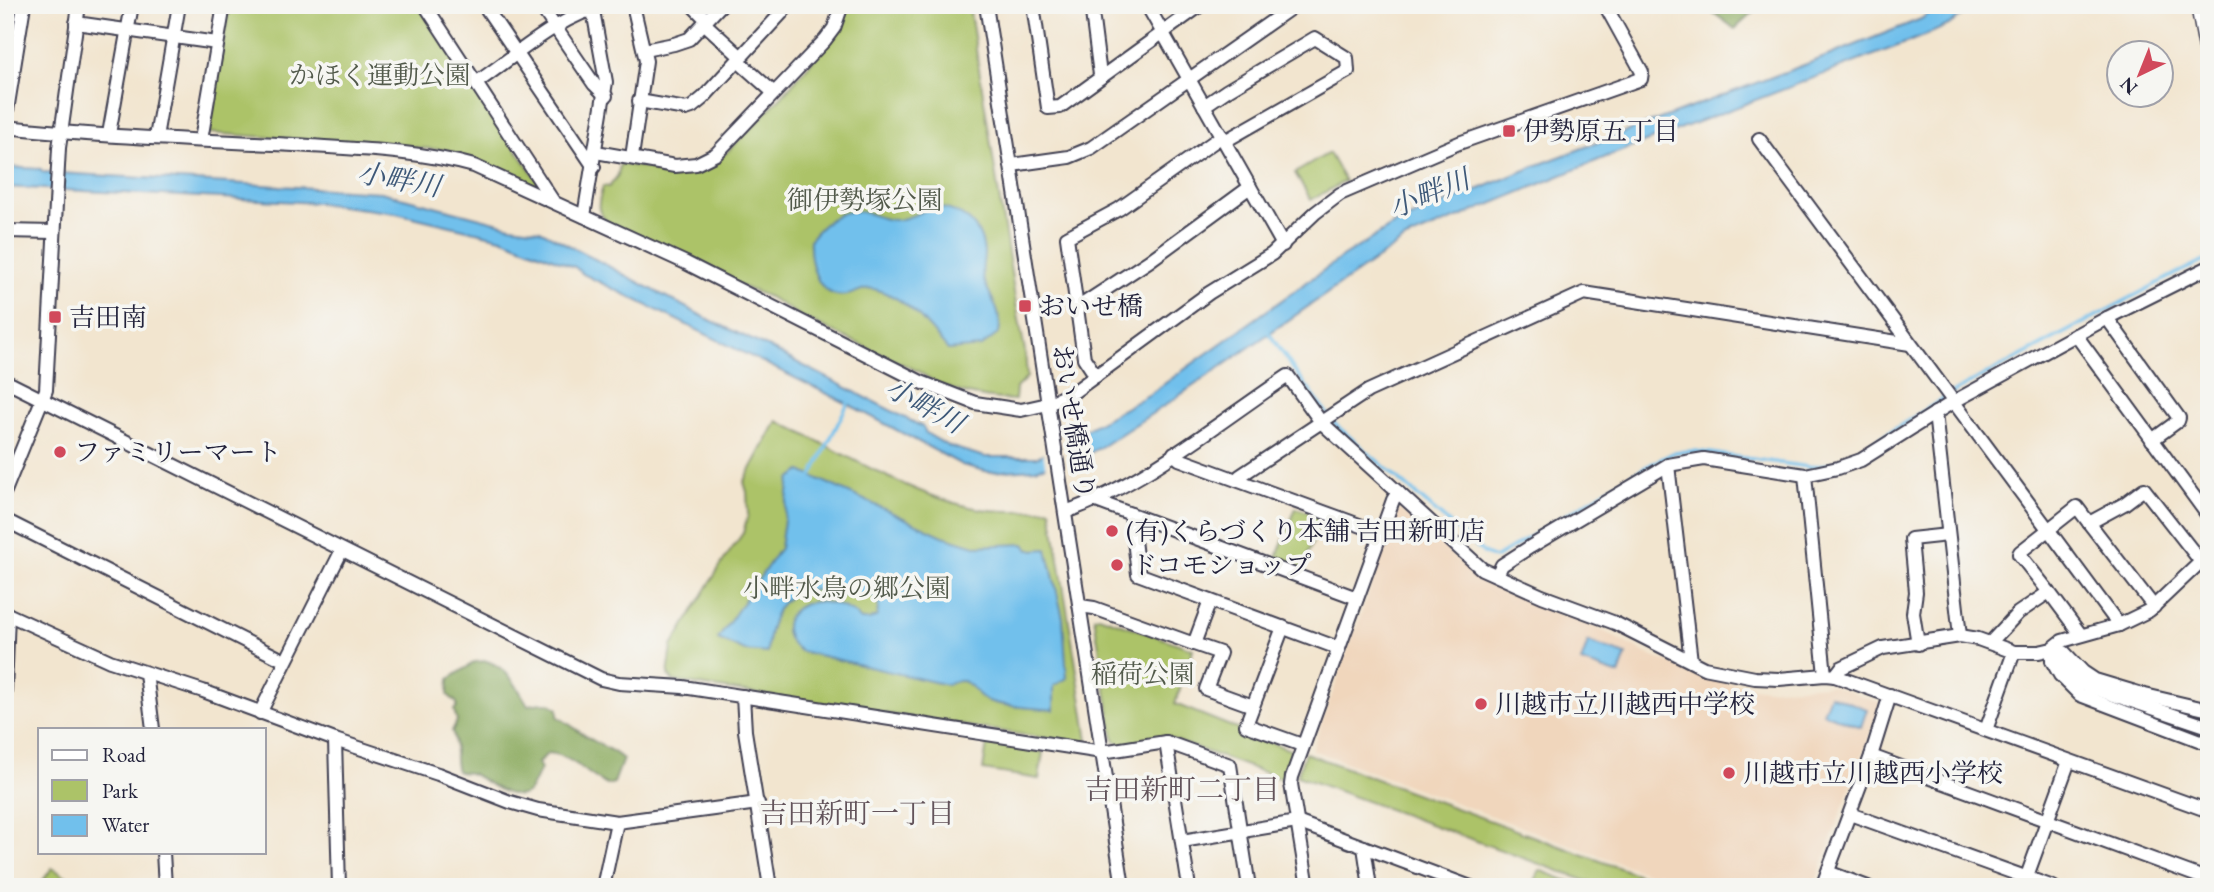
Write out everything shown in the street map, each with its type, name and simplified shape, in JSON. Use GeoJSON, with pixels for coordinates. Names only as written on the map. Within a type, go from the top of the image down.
{"type":"FeatureCollection","features":[{"type":"Feature","properties":{"kind":"highway"},"geometry":{"type":"LineString","coordinates":[[2200,5],[2209,53]]}},
{"type":"Feature","properties":{"kind":"street"},"geometry":{"type":"LineString","coordinates":[[24,5],[5,125],[60,133],[334,148],[438,157],[474,166],[686,263],[947,394],[975,403],[1021,410],[1049,410],[1209,293],[1283,245],[1315,213],[1340,194],[1459,143],[1641,79],[1642,72],[1605,5]]}},
{"type":"Feature","properties":{"kind":"street"},"geometry":{"type":"LineString","coordinates":[[5,491],[46,390],[60,133],[79,5]]}},
{"type":"Feature","properties":{"kind":"street"},"geometry":{"type":"LineString","coordinates":[[109,134],[132,5]]}},
{"type":"Feature","properties":{"kind":"street"},"geometry":{"type":"LineString","coordinates":[[156,137],[179,5]]}},
{"type":"Feature","properties":{"kind":"street"},"geometry":{"type":"LineString","coordinates":[[201,140],[224,5]]}},
{"type":"Feature","properties":{"kind":"street"},"geometry":{"type":"LineString","coordinates":[[425,5],[553,201]]}},
{"type":"Feature","properties":{"kind":"street"},"geometry":{"type":"LineString","coordinates":[[484,5],[594,167]]}},
{"type":"Feature","properties":{"kind":"street"},"geometry":{"type":"LineString","coordinates":[[540,5],[594,84],[606,96]]}},
{"type":"Feature","properties":{"kind":"street"},"geometry":{"type":"LineString","coordinates":[[476,83],[555,27],[592,7],[607,5]]}},
{"type":"Feature","properties":{"kind":"street"},"geometry":{"type":"LineString","coordinates":[[632,157],[646,61],[633,5]]}},
{"type":"Feature","properties":{"kind":"street"},"geometry":{"type":"LineString","coordinates":[[692,5],[774,93]]}},
{"type":"Feature","properties":{"kind":"street"},"geometry":{"type":"LineString","coordinates":[[643,50],[682,42],[721,5]]}},
{"type":"Feature","properties":{"kind":"street"},"geometry":{"type":"LineString","coordinates":[[639,101],[692,107],[789,5]]}},
{"type":"Feature","properties":{"kind":"street"},"geometry":{"type":"LineString","coordinates":[[596,152],[675,166],[696,164],[716,154],[825,40],[834,29],[842,5]]}},
{"type":"Feature","properties":{"kind":"street","name":"おいせ橋通り"},"geometry":{"type":"LineString","coordinates":[[986,5],[1123,887]]}},
{"type":"Feature","properties":{"kind":"street"},"geometry":{"type":"LineString","coordinates":[[1032,5],[1048,108],[1059,107],[1201,5]]}},
{"type":"Feature","properties":{"kind":"street"},"geometry":{"type":"LineString","coordinates":[[1091,5],[1100,75]]}},
{"type":"Feature","properties":{"kind":"street"},"geometry":{"type":"LineString","coordinates":[[1147,5],[1283,245]]}},
{"type":"Feature","properties":{"kind":"street"},"geometry":{"type":"LineString","coordinates":[[1012,165],[1079,154],[1295,5]]}},
{"type":"Feature","properties":{"kind":"street"},"geometry":{"type":"LineString","coordinates":[[584,216],[606,96],[606,82],[592,7]]}},
{"type":"Feature","properties":{"kind":"street"},"geometry":{"type":"LineString","coordinates":[[76,23],[217,43]]}},
{"type":"Feature","properties":{"kind":"street"},"geometry":{"type":"LineString","coordinates":[[1096,376],[1084,358],[1067,237],[1119,209],[1223,139],[1348,71],[1347,58],[1315,38],[1205,106]]}},
{"type":"Feature","properties":{"kind":"street"},"geometry":{"type":"LineString","coordinates":[[1759,139],[2119,625]]}},
{"type":"Feature","properties":{"kind":"street"},"geometry":{"type":"LineString","coordinates":[[1077,308],[1149,261],[1250,187]]}},
{"type":"Feature","properties":{"kind":"street"},"geometry":{"type":"LineString","coordinates":[[5,231],[54,230]]}},
{"type":"Feature","properties":{"kind":"street"},"geometry":{"type":"LineString","coordinates":[[1497,575],[1502,565],[1639,480],[1668,465],[1704,458],[1805,475],[1861,460],[1953,402],[2107,318],[2209,267]]}},
{"type":"Feature","properties":{"kind":"street"},"geometry":{"type":"LineString","coordinates":[[1238,480],[1240,476],[1351,400],[1584,293],[1910,344]]}},
{"type":"Feature","properties":{"kind":"street"},"geometry":{"type":"LineString","coordinates":[[2107,318],[2179,418],[2152,440]]}},
{"type":"Feature","properties":{"kind":"street"},"geometry":{"type":"LineString","coordinates":[[2076,335],[2209,517]]}},
{"type":"Feature","properties":{"kind":"street"},"geometry":{"type":"LineString","coordinates":[[1065,512],[1096,501],[1137,478],[1288,376],[1321,422],[1474,563],[1497,575],[1542,596],[1615,624],[1704,668],[1779,680],[1830,675],[2209,811]]}},
{"type":"Feature","properties":{"kind":"street"},"geometry":{"type":"LineString","coordinates":[[5,381],[601,679],[619,683],[663,684],[1102,752],[1166,742],[1230,765],[1249,887]]}},
{"type":"Feature","properties":{"kind":"street"},"geometry":{"type":"LineString","coordinates":[[1935,413],[1960,636]]}},
{"type":"Feature","properties":{"kind":"street"},"geometry":{"type":"LineString","coordinates":[[1174,453],[1178,459],[1381,533]]}},
{"type":"Feature","properties":{"kind":"street"},"geometry":{"type":"LineString","coordinates":[[1668,465],[1691,661]]}},
{"type":"Feature","properties":{"kind":"street"},"geometry":{"type":"LineString","coordinates":[[1805,475],[1830,675]]}},
{"type":"Feature","properties":{"kind":"street"},"geometry":{"type":"LineString","coordinates":[[1830,675],[1868,653],[1883,648],[1960,636],[2014,652],[2052,649],[2062,641],[2119,625],[2154,607],[2205,559],[2144,489],[2090,523]]}},
{"type":"Feature","properties":{"kind":"street"},"geometry":{"type":"LineString","coordinates":[[1308,887],[1291,784],[1302,746],[1398,492]]}},
{"type":"Feature","properties":{"kind":"street"},"geometry":{"type":"LineString","coordinates":[[1096,501],[1357,598]]}},
{"type":"Feature","properties":{"kind":"street"},"geometry":{"type":"LineString","coordinates":[[2081,635],[2019,554],[2077,507],[2154,607]]}},
{"type":"Feature","properties":{"kind":"street"},"geometry":{"type":"LineString","coordinates":[[1131,514],[1139,574],[1338,648]]}},
{"type":"Feature","properties":{"kind":"street"},"geometry":{"type":"LineString","coordinates":[[5,520],[285,661]]}},
{"type":"Feature","properties":{"kind":"street"},"geometry":{"type":"LineString","coordinates":[[1918,644],[1913,613],[1916,592],[1912,539],[1948,534]]}},
{"type":"Feature","properties":{"kind":"street"},"geometry":{"type":"LineString","coordinates":[[260,713],[342,550]]}},
{"type":"Feature","properties":{"kind":"street"},"geometry":{"type":"LineString","coordinates":[[1990,643],[2018,613],[2049,592]]}},
{"type":"Feature","properties":{"kind":"street"},"geometry":{"type":"LineString","coordinates":[[1194,644],[1210,601]]}},
{"type":"Feature","properties":{"kind":"street"},"geometry":{"type":"LineString","coordinates":[[1080,606],[1094,608],[1220,653],[1206,689],[1253,706]]}},
{"type":"Feature","properties":{"kind":"street"},"geometry":{"type":"LineString","coordinates":[[5,692],[7,614],[110,661],[203,691],[538,810],[617,822],[758,803]]}},
{"type":"Feature","properties":{"kind":"street"},"geometry":{"type":"LineString","coordinates":[[1283,627],[1247,725],[1302,746]]}},
{"type":"Feature","properties":{"kind":"street"},"geometry":{"type":"LineString","coordinates":[[2052,649],[2064,652],[2083,672],[2095,680],[2209,710]]}},
{"type":"Feature","properties":{"kind":"street"},"geometry":{"type":"LineString","coordinates":[[2052,649],[2087,687],[2209,727]]}},
{"type":"Feature","properties":{"kind":"street"},"geometry":{"type":"LineString","coordinates":[[2052,649],[2052,661],[2060,675],[2080,695],[2209,744]]}},
{"type":"Feature","properties":{"kind":"street"},"geometry":{"type":"LineString","coordinates":[[1986,730],[2014,652]]}},
{"type":"Feature","properties":{"kind":"street"},"geometry":{"type":"LineString","coordinates":[[146,673],[153,728]]}},
{"type":"Feature","properties":{"kind":"street"},"geometry":{"type":"LineString","coordinates":[[1822,887],[1871,756],[1890,695]]}},
{"type":"Feature","properties":{"kind":"street"},"geometry":{"type":"LineString","coordinates":[[743,696],[745,731],[770,887]]}},
{"type":"Feature","properties":{"kind":"street"},"geometry":{"type":"LineString","coordinates":[[335,740],[339,887]]}},
{"type":"Feature","properties":{"kind":"street"},"geometry":{"type":"LineString","coordinates":[[1166,742],[1189,887]]}},
{"type":"Feature","properties":{"kind":"street"},"geometry":{"type":"LineString","coordinates":[[1871,756],[2209,880]]}},
{"type":"Feature","properties":{"kind":"street"},"geometry":{"type":"LineString","coordinates":[[2025,882],[2069,761]]}},
{"type":"Feature","properties":{"kind":"street"},"geometry":{"type":"LineString","coordinates":[[1850,814],[2025,882],[2053,887]]}},
{"type":"Feature","properties":{"kind":"street"},"geometry":{"type":"LineString","coordinates":[[603,887],[617,822]]}},
{"type":"Feature","properties":{"kind":"street"},"geometry":{"type":"LineString","coordinates":[[1182,841],[1297,822],[1472,887]]}},
{"type":"Feature","properties":{"kind":"street"},"geometry":{"type":"LineString","coordinates":[[1364,847],[1370,887]]}},
{"type":"Feature","properties":{"kind":"street"},"geometry":{"type":"LineString","coordinates":[[163,854],[165,887]]}},
{"type":"Feature","properties":{"kind":"street"},"geometry":{"type":"LineString","coordinates":[[1828,872],[1868,887]]}},
{"type":"Feature","properties":{"kind":"shaded area"},"geometry":{"type":"Polygon","coordinates":[[[1399,509],[1479,579],[1499,585],[1546,609],[1593,626],[1655,658],[1728,683],[1766,689],[1831,685],[1881,703],[1814,887],[1685,887],[1312,750],[1399,509]]]}},
{"type":"Feature","properties":{"kind":"green space","name":"かほく運動公園"},"geometry":{"type":"Polygon","coordinates":[[[229,5],[418,5],[544,190],[447,150],[209,133],[229,5]]]}},
{"type":"Feature","properties":{"kind":"green space","name":"御伊勢塚公園"},"geometry":{"type":"Polygon","coordinates":[[[848,5],[969,5],[1025,351],[1027,377],[1016,388],[1015,400],[976,396],[941,385],[918,371],[805,319],[769,297],[735,284],[610,224],[599,211],[603,186],[609,187],[618,175],[620,164],[682,172],[711,164],[725,154],[781,97],[840,29],[848,5]]]}},
{"type":"Feature","properties":{"kind":"green space"},"geometry":{"type":"Polygon","coordinates":[[[1703,5],[1761,5],[1735,29],[1703,5]]]}},
{"type":"Feature","properties":{"kind":"green space"},"geometry":{"type":"Polygon","coordinates":[[[1329,153],[1345,181],[1311,200],[1295,173],[1329,153]]]}},
{"type":"Feature","properties":{"kind":"green space","name":"小畔水鳥の郷公園"},"geometry":{"type":"Polygon","coordinates":[[[777,421],[895,480],[944,500],[990,510],[1051,509],[1088,740],[1084,744],[673,681],[668,675],[672,646],[743,533],[748,515],[744,482],[777,421]]]}},
{"type":"Feature","properties":{"kind":"green space"},"geometry":{"type":"Polygon","coordinates":[[[1296,508],[1322,517],[1303,568],[1276,559],[1296,508]]]}},
{"type":"Feature","properties":{"kind":"green space","name":"稲荷公園"},"geometry":{"type":"Polygon","coordinates":[[[1099,616],[1193,649],[1175,704],[1295,752],[1285,780],[1166,737],[1122,745],[1114,740],[1094,617],[1099,616]]]}},
{"type":"Feature","properties":{"kind":"green space"},"geometry":{"type":"Polygon","coordinates":[[[487,661],[507,674],[528,705],[551,704],[558,709],[558,717],[623,759],[614,783],[607,785],[564,757],[548,753],[538,763],[541,769],[531,788],[521,795],[499,790],[472,774],[457,771],[452,731],[457,721],[454,710],[457,703],[448,695],[449,679],[475,662],[487,661]]]}},
{"type":"Feature","properties":{"kind":"green space"},"geometry":{"type":"Polygon","coordinates":[[[987,743],[1043,752],[1039,779],[983,770],[987,743]]]}},
{"type":"Feature","properties":{"kind":"green space"},"geometry":{"type":"Polygon","coordinates":[[[1305,753],[1669,886],[1603,887],[1297,776],[1305,753]]]}},
{"type":"Feature","properties":{"kind":"green space"},"geometry":{"type":"Polygon","coordinates":[[[52,868],[79,884],[78,887],[38,887],[52,868]]]}},
{"type":"Feature","properties":{"kind":"green space"},"geometry":{"type":"Polygon","coordinates":[[[1539,870],[1584,887],[1533,887],[1539,870]]]}},
{"type":"Feature","properties":{"kind":"water"},"geometry":{"type":"Polygon","coordinates":[[[1941,5],[1976,5],[1949,25],[1924,36],[1611,155],[1406,239],[1104,445],[1081,458],[1035,469],[989,472],[962,465],[846,403],[583,274],[575,267],[501,238],[396,213],[318,203],[5,187],[5,167],[41,169],[42,172],[381,192],[511,226],[540,230],[706,318],[923,427],[926,433],[948,446],[985,457],[1037,457],[1150,394],[1342,257],[1395,224],[1535,166],[1921,19],[1941,5]]]}},
{"type":"Feature","properties":{"kind":"water"},"geometry":{"type":"Polygon","coordinates":[[[937,207],[955,212],[970,221],[982,243],[983,278],[996,306],[1000,326],[999,333],[981,347],[948,350],[919,317],[893,297],[871,289],[836,295],[821,285],[816,277],[810,239],[835,217],[842,213],[858,211],[900,220],[937,207]]]}},
{"type":"Feature","properties":{"kind":"water"},"geometry":{"type":"Polygon","coordinates":[[[801,471],[943,536],[975,546],[1025,544],[1029,550],[1047,549],[1063,618],[1067,678],[1054,686],[1054,710],[994,703],[982,698],[962,681],[947,685],[800,651],[789,639],[786,626],[797,608],[812,602],[827,603],[843,607],[861,620],[869,620],[877,616],[879,601],[869,595],[858,598],[814,590],[792,595],[784,602],[773,620],[767,653],[745,651],[718,639],[780,548],[790,479],[801,471]]]}},
{"type":"Feature","properties":{"kind":"water"},"geometry":{"type":"Polygon","coordinates":[[[1588,642],[1626,655],[1619,675],[1581,662],[1588,642]]]}},
{"type":"Feature","properties":{"kind":"water"},"geometry":{"type":"Polygon","coordinates":[[[1830,695],[1867,709],[1861,727],[1823,713],[1830,695]]]}},
{"type":"Feature","properties":{"kind":"pier"},"geometry":{"type":"Polygon","coordinates":[[[1067,437],[1071,464],[1046,470],[1043,450],[1067,437]]]}},
{"type":"Feature","properties":{"kind":"waterway"},"geometry":{"type":"LineString","coordinates":[[1267,330],[1336,425],[1485,554],[1495,558],[1638,471],[1675,452],[1695,451],[1809,467],[1850,457],[1957,390],[2179,272],[2209,259]]}},
{"type":"Feature","properties":{"kind":"waterway"},"geometry":{"type":"LineString","coordinates":[[812,476],[848,403]]}},
{"type":"Feature","properties":{"kind":"place","name":"伊勢原五丁目"},"geometry":{"type":"Point","coordinates":[1509,131]}},
{"type":"Feature","properties":{"kind":"place","name":"おいせ橋"},"geometry":{"type":"Point","coordinates":[1025,306]}},
{"type":"Feature","properties":{"kind":"place","name":"吉田南"},"geometry":{"type":"Point","coordinates":[55,317]}},
{"type":"Feature","properties":{"kind":"place","name":"ファミリーマート"},"geometry":{"type":"Point","coordinates":[60,452]}},
{"type":"Feature","properties":{"kind":"place","name":"(有)くらづくり本舗 吉田新町店"},"geometry":{"type":"Point","coordinates":[1112,531]}},
{"type":"Feature","properties":{"kind":"place","name":"ドコモショップ"},"geometry":{"type":"Point","coordinates":[1117,565]}},
{"type":"Feature","properties":{"kind":"place","name":"川越市立川越西中学校"},"geometry":{"type":"Point","coordinates":[1481,704]}},
{"type":"Feature","properties":{"kind":"place","name":"川越市立川越西小学校"},"geometry":{"type":"Point","coordinates":[1729,773]}},
{"type":"Feature","properties":{"kind":"district","name":"吉田新町二丁目"},"geometry":{"type":"Point","coordinates":[1182,789]}},
{"type":"Feature","properties":{"kind":"district","name":"吉田新町一丁目"},"geometry":{"type":"Point","coordinates":[857,813]}},
{"type":"Feature","properties":{"kind":"water label","name":"小畔川"},"geometry":{"type":"Point","coordinates":[399,179]}},
{"type":"Feature","properties":{"kind":"water label","name":"小畔川"},"geometry":{"type":"Point","coordinates":[1429,193]}},
{"type":"Feature","properties":{"kind":"water label","name":"小畔川"},"geometry":{"type":"Point","coordinates":[925,405]}}]}
